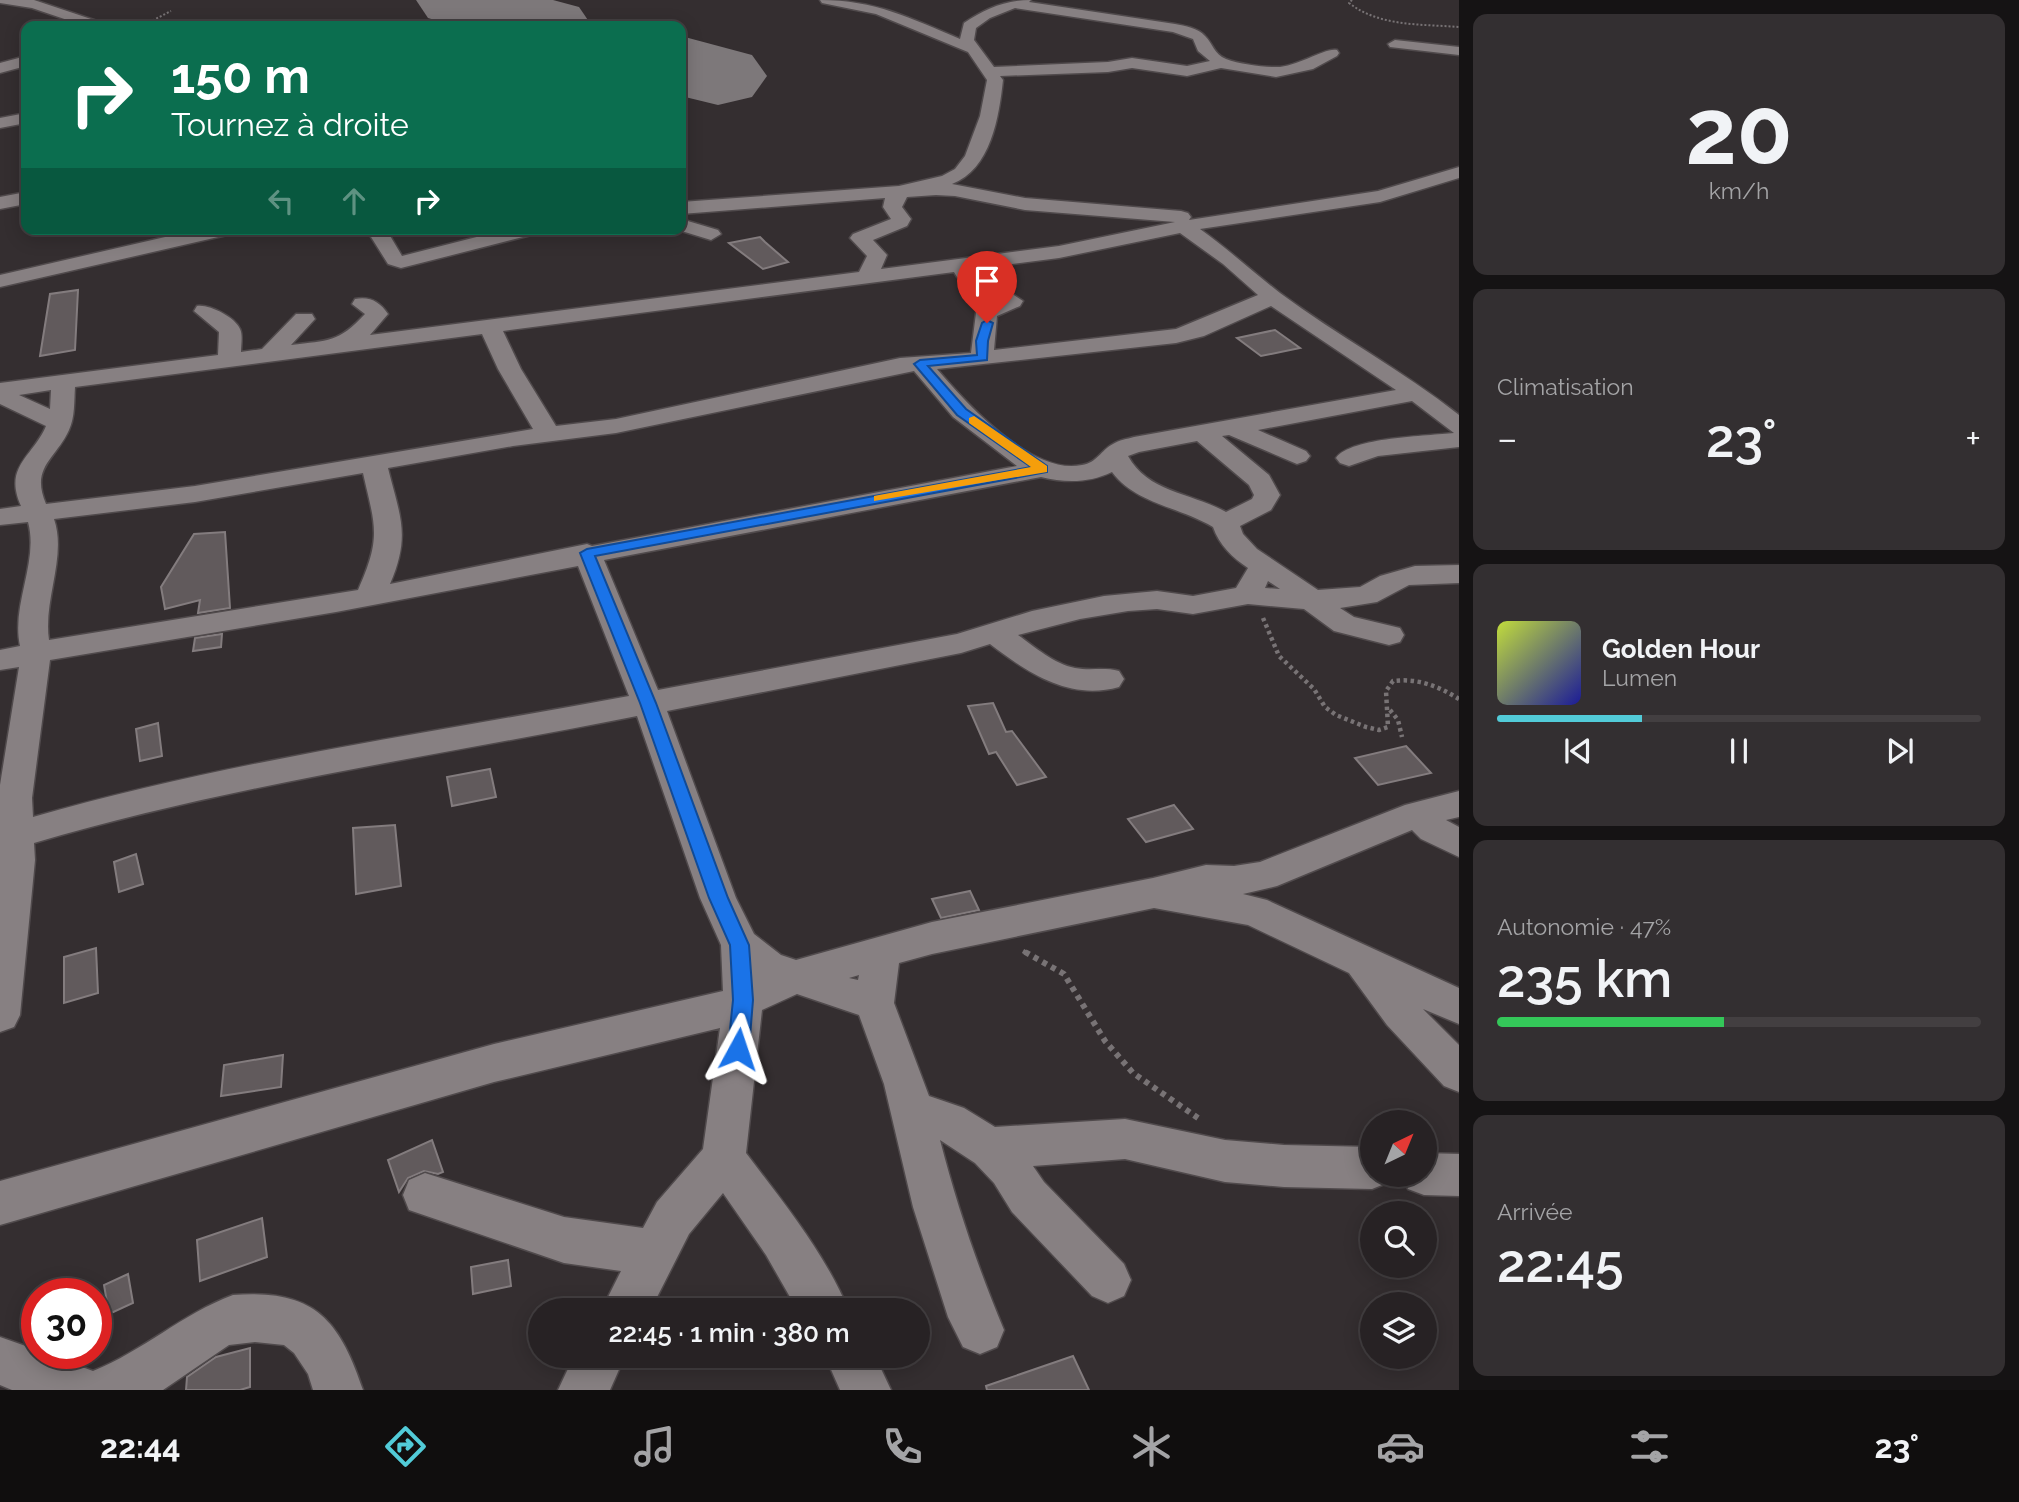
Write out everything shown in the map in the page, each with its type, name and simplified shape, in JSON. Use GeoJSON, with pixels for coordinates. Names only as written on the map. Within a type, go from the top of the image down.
{"type":"FeatureCollection","features":[{"type":"Feature","properties":{"kind":"street"},"geometry":{"type":"LineString","coordinates":[[5,0],[34,4],[83,21]]}},
{"type":"Feature","properties":{"kind":"street"},"geometry":{"type":"LineString","coordinates":[[827,0],[883,11],[934,30],[945,39],[973,50]]}},
{"type":"Feature","properties":{"kind":"street"},"geometry":{"type":"LineString","coordinates":[[873,272],[877,255],[860,238],[900,222],[892,202],[902,191],[960,174],[975,153],[994,89],[991,72],[973,50],[966,34],[969,26],[985,15],[1018,2],[1081,21],[1141,23],[1175,28],[1198,36],[1203,48],[1221,63]]}},
{"type":"Feature","properties":{"kind":"street"},"geometry":{"type":"LineString","coordinates":[[1141,23],[1150,16],[1151,9]]}},
{"type":"Feature","properties":{"kind":"street"},"geometry":{"type":"LineString","coordinates":[[1395,44],[1459,51]]}},
{"type":"Feature","properties":{"kind":"street"},"geometry":{"type":"LineString","coordinates":[[991,72],[1108,67],[1132,63],[1187,71],[1221,63],[1276,72],[1308,66],[1332,53]]}},
{"type":"Feature","properties":{"kind":"street"},"geometry":{"type":"LineString","coordinates":[[0,58],[14,65]]}},
{"type":"Feature","properties":{"kind":"street"},"geometry":{"type":"LineString","coordinates":[[0,123],[21,119]]}},
{"type":"Feature","properties":{"kind":"street"},"geometry":{"type":"LineString","coordinates":[[0,393],[63,382],[491,328],[873,272],[1059,252],[1215,220],[1380,196],[1459,172]]}},
{"type":"Feature","properties":{"kind":"street"},"geometry":{"type":"LineString","coordinates":[[960,174],[962,179],[978,189],[981,196]]}},
{"type":"Feature","properties":{"kind":"street"},"geometry":{"type":"LineString","coordinates":[[686,208],[902,191],[955,190],[1025,204],[1215,220]]}},
{"type":"Feature","properties":{"kind":"street"},"geometry":{"type":"LineString","coordinates":[[0,203],[21,199]]}},
{"type":"Feature","properties":{"kind":"street"},"geometry":{"type":"LineString","coordinates":[[686,226],[711,234]]}},
{"type":"Feature","properties":{"kind":"street"},"geometry":{"type":"LineString","coordinates":[[1183,226],[1282,303],[1417,393],[1459,427]]}},
{"type":"Feature","properties":{"kind":"street"},"geometry":{"type":"LineString","coordinates":[[0,281],[201,235]]}},
{"type":"Feature","properties":{"kind":"street"},"geometry":{"type":"LineString","coordinates":[[380,235],[395,260],[401,262],[508,235]]}},
{"type":"Feature","properties":{"kind":"street"},"geometry":{"type":"LineString","coordinates":[[963,264],[964,273],[1012,301],[987,313],[982,341],[983,358]]}},
{"type":"Feature","properties":{"kind":"street"},"geometry":{"type":"LineString","coordinates":[[0,517],[195,494],[549,434],[616,426],[900,365],[1176,336],[1196,331],[1239,313],[1282,303]]}},
{"type":"Feature","properties":{"kind":"street"},"geometry":{"type":"LineString","coordinates":[[338,348],[356,337],[377,314],[363,304]]}},
{"type":"Feature","properties":{"kind":"street"},"geometry":{"type":"LineString","coordinates":[[205,311],[230,330],[229,362]]}},
{"type":"Feature","properties":{"kind":"street"},"geometry":{"type":"LineString","coordinates":[[267,357],[304,318]]}},
{"type":"Feature","properties":{"kind":"street"},"geometry":{"type":"LineString","coordinates":[[491,328],[518,387],[549,434]]}},
{"type":"Feature","properties":{"kind":"street"},"geometry":{"type":"LineString","coordinates":[[920,364],[962,412],[1042,469],[1059,473],[1096,470],[1122,449],[1134,445],[1417,393]]}},
{"type":"Feature","properties":{"kind":"street"},"geometry":{"type":"LineString","coordinates":[[0,1015],[17,860],[8,840],[36,652],[33,643],[33,611],[43,562],[45,531],[29,500],[29,474],[33,460],[54,435],[60,423],[63,382]]}},
{"type":"Feature","properties":{"kind":"street"},"geometry":{"type":"LineString","coordinates":[[0,393],[60,423]]}},
{"type":"Feature","properties":{"kind":"street"},"geometry":{"type":"LineString","coordinates":[[1234,428],[1297,456]]}},
{"type":"Feature","properties":{"kind":"street"},"geometry":{"type":"LineString","coordinates":[[1202,432],[1260,481],[1267,495],[1262,504],[1225,523]]}},
{"type":"Feature","properties":{"kind":"street"},"geometry":{"type":"LineString","coordinates":[[1349,458],[1374,449],[1459,440]]}},
{"type":"Feature","properties":{"kind":"street"},"geometry":{"type":"LineString","coordinates":[[1115,455],[1121,470],[1139,485],[1225,523],[1236,544],[1343,624],[1388,635]]}},
{"type":"Feature","properties":{"kind":"street"},"geometry":{"type":"LineString","coordinates":[[370,596],[386,560],[390,533],[374,464]]}},
{"type":"Feature","properties":{"kind":"street"},"geometry":{"type":"LineString","coordinates":[[0,660],[370,596],[1042,469]]}},
{"type":"Feature","properties":{"kind":"street"},"geometry":{"type":"LineString","coordinates":[[587,553],[648,703],[718,898],[740,945],[743,1000],[724,1157],[673,1218],[632,1298]]}},
{"type":"Feature","properties":{"kind":"street"},"geometry":{"type":"LineString","coordinates":[[1248,595],[1252,582],[1265,567]]}},
{"type":"Feature","properties":{"kind":"street"},"geometry":{"type":"LineString","coordinates":[[8,840],[109,808],[223,781],[961,643],[1025,621],[1102,606],[1152,600],[1196,604],[1248,595],[1273,599],[1368,595],[1388,582],[1408,576],[1459,574]]}},
{"type":"Feature","properties":{"kind":"street"},"geometry":{"type":"LineString","coordinates":[[993,631],[1052,673],[1066,678],[1094,681],[1108,679]]}},
{"type":"Feature","properties":{"kind":"street"},"geometry":{"type":"LineString","coordinates":[[0,1203],[494,1063],[721,1010],[794,977],[980,927],[1153,893],[1206,879],[1234,881],[1264,876],[1417,814],[1459,804]]}},
{"type":"Feature","properties":{"kind":"street"},"geometry":{"type":"LineString","coordinates":[[1417,814],[1433,829],[1459,843]]}},
{"type":"Feature","properties":{"kind":"street"},"geometry":{"type":"LineString","coordinates":[[1153,893],[1254,911],[1459,1007]]}},
{"type":"Feature","properties":{"kind":"street"},"geometry":{"type":"LineString","coordinates":[[740,945],[768,967],[874,1003]]}},
{"type":"Feature","properties":{"kind":"street"},"geometry":{"type":"LineString","coordinates":[[881,953],[874,1003],[905,1084],[935,1207],[972,1317],[980,1330]]}},
{"type":"Feature","properties":{"kind":"street"},"geometry":{"type":"LineString","coordinates":[[1359,958],[1401,1013],[1459,1073]]}},
{"type":"Feature","properties":{"kind":"street"},"geometry":{"type":"LineString","coordinates":[[911,1111],[949,1122],[990,1149],[1009,1168],[1028,1197],[1108,1280]]}},
{"type":"Feature","properties":{"kind":"street"},"geometry":{"type":"LineString","coordinates":[[990,1149],[1125,1139],[1225,1161],[1360,1168]]}},
{"type":"Feature","properties":{"kind":"street"},"geometry":{"type":"LineString","coordinates":[[724,1157],[782,1239],[817,1298]]}},
{"type":"Feature","properties":{"kind":"street"},"geometry":{"type":"LineString","coordinates":[[1437,1174],[1459,1175]]}},
{"type":"Feature","properties":{"kind":"street"},"geometry":{"type":"LineString","coordinates":[[425,1195],[564,1240],[656,1253]]}},
{"type":"Feature","properties":{"kind":"street"},"geometry":{"type":"LineString","coordinates":[[108,1390],[132,1381],[194,1339],[234,1319],[276,1317],[300,1327],[318,1341],[331,1364],[338,1390]]}},
{"type":"Feature","properties":{"kind":"street"},"geometry":{"type":"LineString","coordinates":[[0,1361],[78,1390]]}},
{"type":"Feature","properties":{"kind":"street"},"geometry":{"type":"LineString","coordinates":[[583,1390],[595,1368]]}},
{"type":"Feature","properties":{"kind":"street"},"geometry":{"type":"LineString","coordinates":[[855,1368],[866,1390]]}},
{"type":"Feature","properties":{"kind":"path"},"geometry":{"type":"LineString","coordinates":[[1352,0],[1349,3],[1352,7],[1369,16],[1459,27]]}},
{"type":"Feature","properties":{"kind":"path"},"geometry":{"type":"LineString","coordinates":[[152,21],[172,11]]}},
{"type":"Feature","properties":{"kind":"path"},"geometry":{"type":"LineString","coordinates":[[1248,595],[1258,604],[1279,656],[1314,689],[1325,707],[1349,721],[1379,730],[1388,727],[1386,691],[1393,681],[1408,678],[1441,687],[1459,699]]}},
{"type":"Feature","properties":{"kind":"path"},"geometry":{"type":"LineString","coordinates":[[1389,709],[1398,720],[1402,737]]}},
{"type":"Feature","properties":{"kind":"path"},"geometry":{"type":"LineString","coordinates":[[980,927],[1003,943],[1027,952],[1064,974],[1112,1049],[1133,1073],[1201,1121],[1220,1140],[1225,1161]]}},
{"type":"Feature","properties":{"kind":"building"},"geometry":{"type":"Polygon","coordinates":[[[760,237],[788,262],[763,269],[729,243],[760,237]]]}},
{"type":"Feature","properties":{"kind":"building"},"geometry":{"type":"Polygon","coordinates":[[[78,290],[75,350],[40,356],[50,294],[78,290]]]}},
{"type":"Feature","properties":{"kind":"building"},"geometry":{"type":"Polygon","coordinates":[[[1275,330],[1300,348],[1261,356],[1237,338],[1275,330]]]}},
{"type":"Feature","properties":{"kind":"building"},"geometry":{"type":"Polygon","coordinates":[[[225,532],[230,608],[198,613],[200,600],[165,609],[161,587],[194,534],[225,532]]]}},
{"type":"Feature","properties":{"kind":"building"},"geometry":{"type":"Polygon","coordinates":[[[222,634],[221,647],[193,651],[195,638],[222,634]]]}},
{"type":"Feature","properties":{"kind":"building"},"geometry":{"type":"Polygon","coordinates":[[[993,703],[1006,732],[1012,731],[1046,777],[1017,785],[996,752],[989,754],[968,706],[993,703]]]}},
{"type":"Feature","properties":{"kind":"building"},"geometry":{"type":"Polygon","coordinates":[[[158,723],[162,756],[140,761],[136,729],[158,723]]]}},
{"type":"Feature","properties":{"kind":"building"},"geometry":{"type":"Polygon","coordinates":[[[1406,746],[1431,773],[1378,785],[1355,758],[1406,746]]]}},
{"type":"Feature","properties":{"kind":"building"},"geometry":{"type":"Polygon","coordinates":[[[490,769],[496,797],[452,806],[447,777],[490,769]]]}},
{"type":"Feature","properties":{"kind":"building"},"geometry":{"type":"Polygon","coordinates":[[[1174,805],[1193,829],[1146,842],[1128,819],[1174,805]]]}},
{"type":"Feature","properties":{"kind":"building"},"geometry":{"type":"Polygon","coordinates":[[[395,825],[401,886],[356,894],[353,828],[395,825]]]}},
{"type":"Feature","properties":{"kind":"building"},"geometry":{"type":"Polygon","coordinates":[[[136,854],[143,884],[119,892],[114,862],[136,854]]]}},
{"type":"Feature","properties":{"kind":"building"},"geometry":{"type":"Polygon","coordinates":[[[970,891],[979,910],[941,918],[932,899],[970,891]]]}},
{"type":"Feature","properties":{"kind":"building"},"geometry":{"type":"Polygon","coordinates":[[[96,948],[98,993],[64,1003],[64,957],[96,948]]]}},
{"type":"Feature","properties":{"kind":"building"},"geometry":{"type":"Polygon","coordinates":[[[283,1055],[281,1087],[221,1096],[224,1065],[283,1055]]]}},
{"type":"Feature","properties":{"kind":"building"},"geometry":{"type":"Polygon","coordinates":[[[432,1140],[443,1172],[438,1174],[424,1171],[408,1178],[399,1192],[388,1160],[432,1140]]]}},
{"type":"Feature","properties":{"kind":"building"},"geometry":{"type":"Polygon","coordinates":[[[262,1218],[267,1257],[200,1281],[197,1240],[262,1218]]]}},
{"type":"Feature","properties":{"kind":"building"},"geometry":{"type":"Polygon","coordinates":[[[508,1260],[511,1286],[473,1294],[471,1267],[508,1260]]]}},
{"type":"Feature","properties":{"kind":"building"},"geometry":{"type":"Polygon","coordinates":[[[128,1274],[133,1303],[112,1313],[112,1281],[128,1274]]]}},
{"type":"Feature","properties":{"kind":"building"},"geometry":{"type":"Polygon","coordinates":[[[250,1348],[250,1387],[240,1390],[186,1390],[187,1377],[216,1357],[250,1348]]]}},
{"type":"Feature","properties":{"kind":"building"},"geometry":{"type":"Polygon","coordinates":[[[1073,1356],[1089,1390],[987,1390],[986,1386],[1073,1356]]]}},
{"type":"Feature","properties":{"kind":"runway"},"geometry":{"type":"LineString","coordinates":[[458,0],[530,21]]}},
{"type":"Feature","properties":{"kind":"runway"},"geometry":{"type":"LineString","coordinates":[[686,66],[718,76]]}},
{"type":"Feature","properties":{"kind":"slow traffic"},"geometry":{"type":"LineString","coordinates":[[879,499],[1042,469],[974,420]]}},
{"type":"Feature","properties":{"kind":"route"},"geometry":{"type":"LineString","coordinates":[[738,1049],[743,1000],[740,945],[718,898],[648,703],[587,553],[1042,469],[962,412],[920,364],[983,358],[982,341],[987,323]]}}]}
